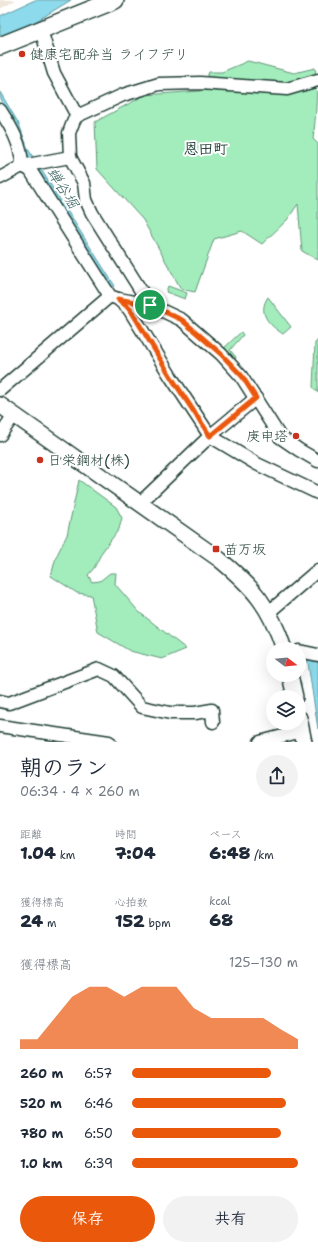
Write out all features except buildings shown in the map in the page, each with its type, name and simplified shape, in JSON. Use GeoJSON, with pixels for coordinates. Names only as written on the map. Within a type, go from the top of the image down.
{"type":"FeatureCollection","features":[{"type":"Feature","properties":{"kind":"main road"},"geometry":{"type":"LineString","coordinates":[[0,46],[115,0]]}},
{"type":"Feature","properties":{"kind":"street"},"geometry":{"type":"LineString","coordinates":[[41,30],[54,73],[78,116]]}},
{"type":"Feature","properties":{"kind":"street"},"geometry":{"type":"LineString","coordinates":[[150,305],[92,213],[86,200],[84,183],[70,157],[69,134],[74,120],[78,116],[123,95],[158,84],[200,83],[287,89],[318,80]]}},
{"type":"Feature","properties":{"kind":"street"},"geometry":{"type":"LineString","coordinates":[[0,110],[16,136],[22,157],[31,165]]}},
{"type":"Feature","properties":{"kind":"street"},"geometry":{"type":"LineString","coordinates":[[0,178],[31,165],[70,157]]}},
{"type":"Feature","properties":{"kind":"street"},"geometry":{"type":"LineString","coordinates":[[31,165],[30,170],[114,297],[130,309],[171,377],[210,436],[258,464],[318,493]]}},
{"type":"Feature","properties":{"kind":"street"},"geometry":{"type":"LineString","coordinates":[[114,297],[150,305],[182,320],[221,354],[242,376],[280,437],[318,461]]}},
{"type":"Feature","properties":{"kind":"street"},"geometry":{"type":"LineString","coordinates":[[0,390],[114,297]]}},
{"type":"Feature","properties":{"kind":"street"},"geometry":{"type":"LineString","coordinates":[[140,503],[210,436],[256,398]]}},
{"type":"Feature","properties":{"kind":"street"},"geometry":{"type":"LineString","coordinates":[[0,405],[219,559],[254,591],[269,612],[283,642]]}},
{"type":"Feature","properties":{"kind":"street"},"geometry":{"type":"LineString","coordinates":[[0,435],[14,415]]}},
{"type":"Feature","properties":{"kind":"street"},"geometry":{"type":"LineString","coordinates":[[269,612],[318,570]]}},
{"type":"Feature","properties":{"kind":"street"},"geometry":{"type":"LineString","coordinates":[[306,652],[318,655]]}},
{"type":"Feature","properties":{"kind":"street"},"geometry":{"type":"LineString","coordinates":[[0,701],[9,703],[99,669],[114,676],[142,707],[170,713],[195,713],[212,710],[214,722]]}},
{"type":"Feature","properties":{"kind":"street"},"geometry":{"type":"LineString","coordinates":[[0,726],[44,737],[109,742]]}},
{"type":"Feature","properties":{"kind":"street"},"geometry":{"type":"LineString","coordinates":[[260,742],[302,730]]}},
{"type":"Feature","properties":{"kind":"shaded area"},"geometry":{"type":"Polygon","coordinates":[[[0,0],[16,0],[0,9],[0,0]]]}},
{"type":"Feature","properties":{"kind":"green space"},"geometry":{"type":"Polygon","coordinates":[[[248,61],[294,73],[315,68],[316,103],[313,139],[318,144],[318,260],[302,251],[298,204],[287,220],[262,244],[242,231],[214,239],[195,292],[181,289],[143,220],[97,169],[95,122],[145,95],[200,91],[209,72],[222,72],[248,61]]]}},
{"type":"Feature","properties":{"kind":"green space"},"geometry":{"type":"Polygon","coordinates":[[[168,286],[187,293],[185,299],[166,292],[168,286]]]}},
{"type":"Feature","properties":{"kind":"green space"},"geometry":{"type":"Polygon","coordinates":[[[268,297],[291,327],[283,334],[273,327],[266,318],[264,308],[268,297]]]}},
{"type":"Feature","properties":{"kind":"green space"},"geometry":{"type":"Polygon","coordinates":[[[241,332],[243,335],[230,350],[236,357],[234,363],[222,350],[241,332]]]}},
{"type":"Feature","properties":{"kind":"green space"},"geometry":{"type":"Polygon","coordinates":[[[318,340],[318,393],[313,387],[315,343],[318,340]]]}},
{"type":"Feature","properties":{"kind":"green space"},"geometry":{"type":"Polygon","coordinates":[[[79,480],[116,507],[122,518],[119,529],[102,552],[94,568],[88,575],[92,582],[100,581],[110,573],[116,573],[115,584],[139,612],[186,649],[162,659],[130,651],[98,632],[91,595],[77,593],[51,576],[56,557],[67,535],[79,480]]]}},
{"type":"Feature","properties":{"kind":"water"},"geometry":{"type":"Polygon","coordinates":[[[35,0],[71,0],[30,25],[0,38],[0,16],[35,0]]]}},
{"type":"Feature","properties":{"kind":"water"},"geometry":{"type":"Polygon","coordinates":[[[0,92],[19,124],[28,149],[115,286],[111,287],[28,155],[11,117],[2,102],[0,92]]]}},
{"type":"Feature","properties":{"kind":"water"},"geometry":{"type":"Polygon","coordinates":[[[307,657],[318,658],[318,729],[307,657]]]}},
{"type":"Feature","properties":{"kind":"place","name":"健康宅配弁当 ライフデリ"},"geometry":{"type":"Point","coordinates":[22,54]}},
{"type":"Feature","properties":{"kind":"place","name":"庚申塔"},"geometry":{"type":"Point","coordinates":[296,436]}},
{"type":"Feature","properties":{"kind":"place","name":"日栄鋼材(株)"},"geometry":{"type":"Point","coordinates":[40,460]}},
{"type":"Feature","properties":{"kind":"place","name":"苗万坂"},"geometry":{"type":"Point","coordinates":[216,549]}},
{"type":"Feature","properties":{"kind":"district","name":"恩田町"},"geometry":{"type":"Point","coordinates":[206,149]}},
{"type":"Feature","properties":{"kind":"route"},"geometry":{"type":"LineString","coordinates":[[118,299],[150,305],[182,320],[221,354],[242,376],[256,398],[210,436],[171,377],[130,309],[118,299]]}},
{"type":"Feature","properties":{"kind":"water label","name":"蝉谷堀"},"geometry":{"type":"Point","coordinates":[63,188]}}]}
